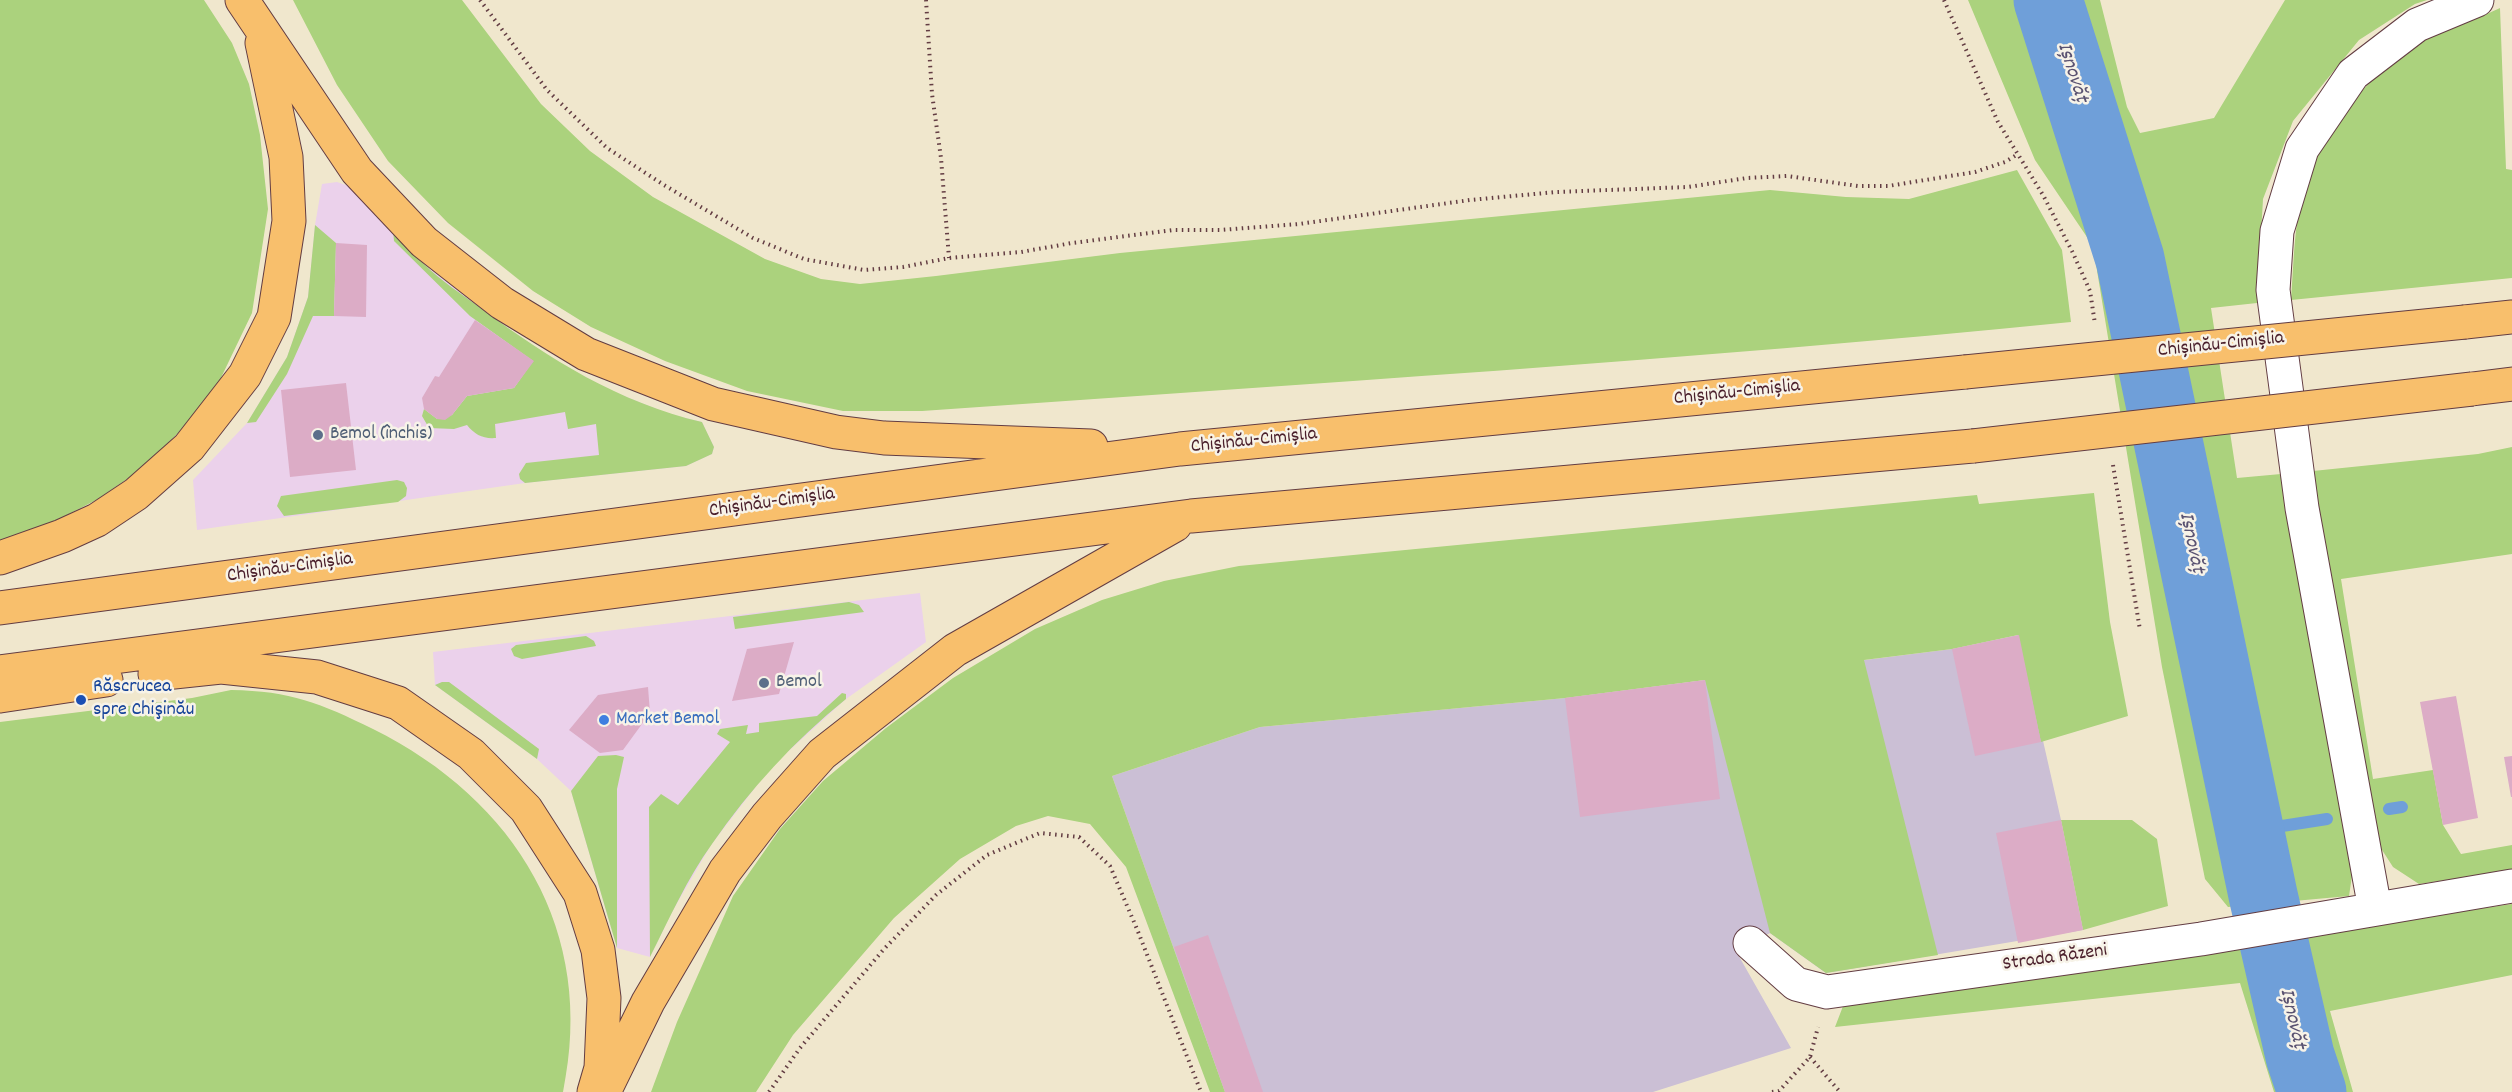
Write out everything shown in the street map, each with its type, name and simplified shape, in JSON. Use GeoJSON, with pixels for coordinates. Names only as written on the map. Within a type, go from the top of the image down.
{"type":"FeatureCollection","features":[{"type":"Feature","properties":{"kind":"highway"},"geometry":{"type":"LineString","coordinates":[[250,13],[357,171],[424,242],[502,303],[586,354],[713,405],[836,432],[884,438],[1180,449]]}},
{"type":"Feature","properties":{"kind":"highway"},"geometry":{"type":"LineString","coordinates":[[0,558],[62,536],[97,520],[136,494],[189,447],[245,375],[274,317],[289,221],[286,157],[250,13]]}},
{"type":"Feature","properties":{"kind":"highway","name":"Chișinău-Cimișlia"},"geometry":{"type":"LineString","coordinates":[[0,608],[1180,449],[2512,317]]}},
{"type":"Feature","properties":{"kind":"highway"},"geometry":{"type":"LineString","coordinates":[[0,672],[1191,516],[1973,446],[2512,384]]}},
{"type":"Feature","properties":{"kind":"highway"},"geometry":{"type":"LineString","coordinates":[[605,1092],[648,1002],[725,871],[767,816],[822,754],[955,650],[1191,516]]}},
{"type":"Feature","properties":{"kind":"highway"},"geometry":{"type":"LineString","coordinates":[[0,696],[135,676],[220,667],[317,677],[398,703],[471,754],[526,809],[580,893],[598,950],[604,998],[601,1068],[594,1092]]}},
{"type":"Feature","properties":{"kind":"street"},"geometry":{"type":"LineString","coordinates":[[2375,909],[2302,508],[2273,290],[2277,231],[2302,149],[2354,74],[2417,25],[2477,0]]}},
{"type":"Feature","properties":{"kind":"street","name":"Strada Răzeni"},"geometry":{"type":"LineString","coordinates":[[1750,943],[1796,984],[1827,992],[2241,932],[2512,886]]}},
{"type":"Feature","properties":{"kind":"path"},"geometry":{"type":"LineString","coordinates":[[480,0],[543,84],[607,148],[740,231],[804,258],[864,270],[903,267],[949,258],[1021,252],[1173,230],[1220,231],[1299,224],[1470,200],[1556,192],[1688,187],[1747,178],[1786,176],[1858,186],[1888,186],[1975,172],[2005,162],[2018,154]]}},
{"type":"Feature","properties":{"kind":"path"},"geometry":{"type":"LineString","coordinates":[[926,0],[932,94],[941,158],[949,258]]}},
{"type":"Feature","properties":{"kind":"path"},"geometry":{"type":"LineString","coordinates":[[1944,0],[1998,122],[2073,253],[2090,291],[2095,325]]}},
{"type":"Feature","properties":{"kind":"path"},"geometry":{"type":"LineString","coordinates":[[2111,454],[2140,630]]}},
{"type":"Feature","properties":{"kind":"path"},"geometry":{"type":"LineString","coordinates":[[769,1092],[800,1048],[884,950],[936,896],[987,855],[1040,833],[1079,837],[1110,866],[1200,1092]]}},
{"type":"Feature","properties":{"kind":"path"},"geometry":{"type":"LineString","coordinates":[[1773,1092],[1779,1091],[1810,1056],[1827,992]]}},
{"type":"Feature","properties":{"kind":"path"},"geometry":{"type":"LineString","coordinates":[[1810,1056],[1840,1092]]}},
{"type":"Feature","properties":{"kind":"shaded area"},"geometry":{"type":"Polygon","coordinates":[[[337,182],[366,192],[393,230],[426,266],[517,335],[566,367],[614,392],[669,414],[702,422],[714,447],[712,454],[686,466],[525,483],[197,530],[193,480],[247,423],[287,357],[308,297],[315,225],[322,184],[337,182]]]}},
{"type":"Feature","properties":{"kind":"shaded area"},"geometry":{"type":"Polygon","coordinates":[[[920,593],[926,642],[846,699],[771,767],[711,845],[672,912],[650,957],[617,948],[571,791],[537,759],[435,685],[433,652],[920,593]]]}},
{"type":"Feature","properties":{"kind":"shaded area"},"geometry":{"type":"Polygon","coordinates":[[[2019,635],[2061,820],[2083,930],[1826,973],[1770,933],[1736,951],[1791,1048],[1653,1092],[1225,1092],[1112,776],[1260,727],[1565,698],[1952,649],[2019,635]]]}},
{"type":"Feature","properties":{"kind":"green space"},"geometry":{"type":"Polygon","coordinates":[[[0,0],[204,0],[232,43],[249,84],[260,135],[268,209],[252,313],[218,384],[186,425],[143,468],[98,499],[48,525],[0,542],[0,0]]]}},
{"type":"Feature","properties":{"kind":"green space"},"geometry":{"type":"Polygon","coordinates":[[[293,0],[462,0],[541,104],[590,151],[653,197],[765,259],[821,279],[860,284],[1120,253],[1770,190],[1846,197],[1909,199],[2017,170],[2062,250],[2071,322],[1497,371],[922,411],[843,411],[747,391],[665,361],[591,327],[533,291],[448,223],[388,161],[337,85],[293,0]]]}},
{"type":"Feature","properties":{"kind":"green space"},"geometry":{"type":"Polygon","coordinates":[[[1968,0],[2100,0],[2127,107],[2140,133],[2214,118],[2285,0],[2427,0],[2415,4],[2359,40],[2293,121],[2263,199],[2257,303],[2211,308],[2237,478],[2281,474],[2352,876],[2349,896],[2228,907],[2205,879],[2162,667],[2093,246],[2035,160],[1968,0]]]}},
{"type":"Feature","properties":{"kind":"green space"},"geometry":{"type":"Polygon","coordinates":[[[2500,8],[2506,169],[2512,170],[2512,278],[2291,300],[2299,207],[2315,159],[2338,120],[2368,84],[2402,54],[2449,29],[2500,8]]]}},
{"type":"Feature","properties":{"kind":"green space"},"geometry":{"type":"Polygon","coordinates":[[[315,225],[336,243],[334,316],[313,316],[287,374],[256,422],[247,423],[287,357],[308,297],[315,225]]]}},
{"type":"Feature","properties":{"kind":"green space"},"geometry":{"type":"Polygon","coordinates":[[[393,230],[424,264],[445,282],[559,362],[642,403],[702,422],[714,447],[712,454],[686,466],[525,483],[520,479],[519,474],[526,463],[599,455],[596,424],[568,429],[565,412],[495,424],[496,438],[480,436],[467,425],[454,429],[429,428],[422,416],[424,409],[437,419],[452,415],[467,396],[514,388],[533,361],[470,316],[394,241],[393,230]]]}},
{"type":"Feature","properties":{"kind":"green space"},"geometry":{"type":"Polygon","coordinates":[[[2512,447],[2512,554],[2341,579],[2373,779],[2433,770],[2443,825],[2461,854],[2512,845],[2512,870],[2419,884],[2393,867],[2375,839],[2313,471],[2478,454],[2512,447]]]}},
{"type":"Feature","properties":{"kind":"green space"},"geometry":{"type":"Polygon","coordinates":[[[397,480],[404,482],[407,488],[406,496],[398,502],[284,516],[277,506],[281,496],[397,480]]]}},
{"type":"Feature","properties":{"kind":"green space"},"geometry":{"type":"Polygon","coordinates":[[[2094,493],[2110,622],[2128,716],[2041,742],[2018,635],[1952,649],[1864,660],[1938,955],[1826,973],[1770,933],[1705,680],[1565,698],[1260,727],[1112,776],[1225,1092],[1210,1092],[1126,867],[1090,824],[1048,816],[1016,826],[960,859],[894,918],[793,1035],[756,1092],[651,1092],[677,1022],[733,896],[780,829],[823,781],[886,728],[953,678],[1035,629],[1102,600],[1164,581],[1239,566],[1977,495],[1979,504],[2094,493]]]}},
{"type":"Feature","properties":{"kind":"green space"},"geometry":{"type":"Polygon","coordinates":[[[849,602],[859,605],[864,612],[735,629],[733,617],[849,602]]]}},
{"type":"Feature","properties":{"kind":"green space"},"geometry":{"type":"Polygon","coordinates":[[[586,636],[594,641],[596,646],[522,659],[514,656],[511,649],[516,645],[586,636]]]}},
{"type":"Feature","properties":{"kind":"green space"},"geometry":{"type":"Polygon","coordinates":[[[449,682],[539,749],[537,759],[435,685],[449,682]]]}},
{"type":"Feature","properties":{"kind":"green space"},"geometry":{"type":"Polygon","coordinates":[[[231,690],[271,693],[305,700],[373,729],[424,758],[468,793],[505,833],[534,877],[556,926],[568,978],[570,1033],[563,1092],[0,1092],[0,722],[192,698],[231,690]]]}},
{"type":"Feature","properties":{"kind":"green space"},"geometry":{"type":"Polygon","coordinates":[[[842,693],[846,694],[846,699],[808,732],[757,785],[703,857],[650,957],[649,807],[661,794],[678,805],[730,742],[717,734],[720,729],[748,725],[746,734],[759,732],[759,723],[817,716],[842,693]]]}},
{"type":"Feature","properties":{"kind":"green space"},"geometry":{"type":"Polygon","coordinates":[[[598,756],[624,757],[617,789],[617,948],[571,791],[598,756]]]}},
{"type":"Feature","properties":{"kind":"green space"},"geometry":{"type":"Polygon","coordinates":[[[2061,820],[2132,820],[2157,839],[2168,906],[2083,930],[2061,820]]]}},
{"type":"Feature","properties":{"kind":"green space"},"geometry":{"type":"Polygon","coordinates":[[[2512,904],[2512,975],[2330,1011],[2353,1092],[2274,1092],[2240,983],[1835,1027],[1845,1001],[2512,904]]]}},
{"type":"Feature","properties":{"kind":"building"},"geometry":{"type":"Polygon","coordinates":[[[336,243],[367,245],[366,317],[334,316],[336,243]]]}},
{"type":"Feature","properties":{"kind":"building"},"geometry":{"type":"Polygon","coordinates":[[[475,320],[534,361],[514,388],[467,396],[452,415],[445,420],[437,419],[424,409],[422,398],[435,376],[439,377],[475,320]]]}},
{"type":"Feature","properties":{"kind":"building"},"geometry":{"type":"Polygon","coordinates":[[[346,383],[356,470],[290,477],[281,390],[346,383]]]}},
{"type":"Feature","properties":{"kind":"building"},"geometry":{"type":"Polygon","coordinates":[[[2019,635],[2041,742],[1975,756],[1952,649],[2019,635]]]}},
{"type":"Feature","properties":{"kind":"building"},"geometry":{"type":"Polygon","coordinates":[[[794,642],[779,694],[732,701],[747,649],[794,642]]]}},
{"type":"Feature","properties":{"kind":"building"},"geometry":{"type":"Polygon","coordinates":[[[1705,680],[1720,799],[1580,817],[1565,698],[1705,680]]]}},
{"type":"Feature","properties":{"kind":"building"},"geometry":{"type":"Polygon","coordinates":[[[648,687],[650,713],[623,750],[600,753],[569,730],[598,695],[648,687]]]}},
{"type":"Feature","properties":{"kind":"building"},"geometry":{"type":"Polygon","coordinates":[[[2456,696],[2478,818],[2443,825],[2420,702],[2456,696]]]}},
{"type":"Feature","properties":{"kind":"building"},"geometry":{"type":"Polygon","coordinates":[[[2512,756],[2512,797],[2511,797],[2504,757],[2512,756]]]}},
{"type":"Feature","properties":{"kind":"building"},"geometry":{"type":"Polygon","coordinates":[[[2061,820],[2083,930],[2018,943],[1996,833],[2061,820]]]}},
{"type":"Feature","properties":{"kind":"building"},"geometry":{"type":"Polygon","coordinates":[[[1208,935],[1263,1092],[1225,1092],[1174,947],[1208,935]]]}},
{"type":"Feature","properties":{"kind":"waterway","name":"Ișnovăț"},"geometry":{"type":"LineString","coordinates":[[2048,0],[2130,259],[2263,895],[2300,1056],[2312,1092]]}},
{"type":"Feature","properties":{"kind":"waterway"},"geometry":{"type":"LineString","coordinates":[[2389,809],[2402,807]]}},
{"type":"Feature","properties":{"kind":"waterway"},"geometry":{"type":"LineString","coordinates":[[2250,831],[2327,819]]}},
{"type":"Feature","properties":{"kind":"place","name":"Bemol (închis)"},"geometry":{"type":"Point","coordinates":[318,435]}},
{"type":"Feature","properties":{"kind":"place","name":"Bemol"},"geometry":{"type":"Point","coordinates":[764,683]}},
{"type":"Feature","properties":{"kind":"place","name":"Răscrucea spre Chişinău"},"geometry":{"type":"Point","coordinates":[81,700]}},
{"type":"Feature","properties":{"kind":"place","name":"Market Bemol"},"geometry":{"type":"Point","coordinates":[604,720]}}]}
